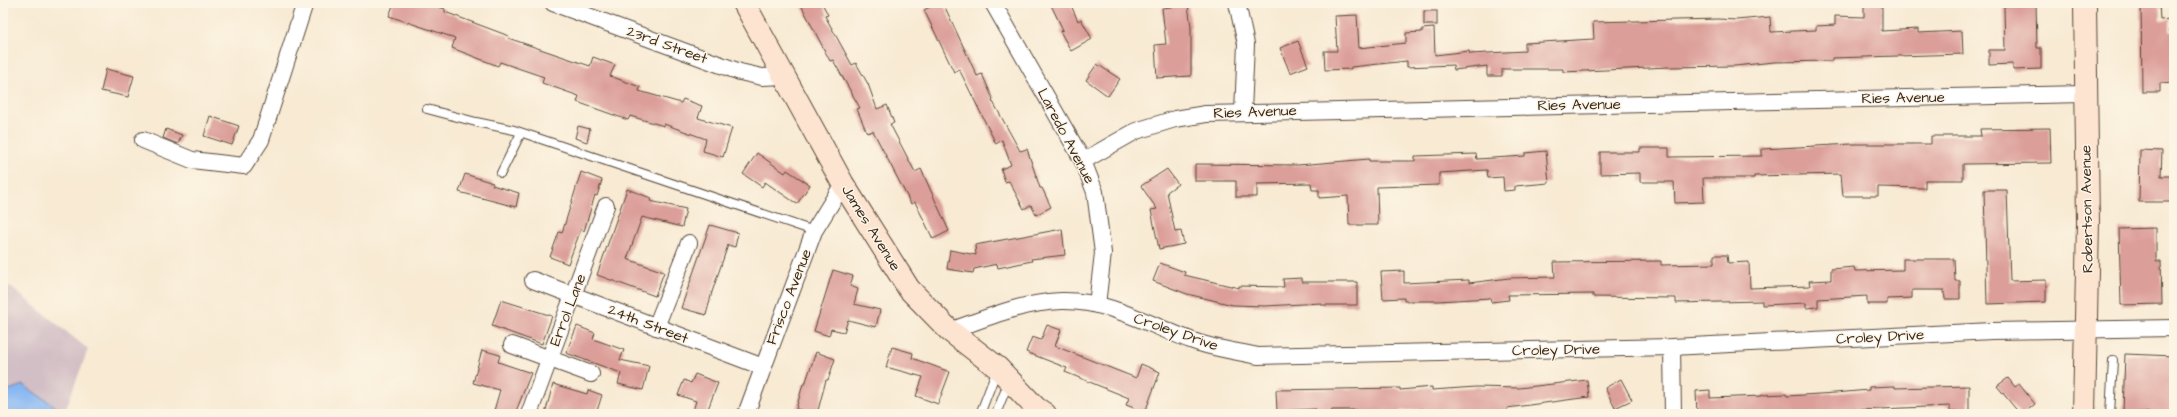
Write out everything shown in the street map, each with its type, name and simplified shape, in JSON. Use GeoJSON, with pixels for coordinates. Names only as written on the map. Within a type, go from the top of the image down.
{"type":"FeatureCollection","features":[{"type":"Feature","properties":{"kind":"street"},"geometry":{"type":"LineString","coordinates":[[143,140],[192,160],[244,166],[261,140],[305,3]]}},
{"type":"Feature","properties":{"kind":"street","name":"23rd Street"},"geometry":{"type":"LineString","coordinates":[[553,3],[740,72],[762,77],[784,76]]}},
{"type":"Feature","properties":{"kind":"street","name":"James Avenue"},"geometry":{"type":"LineString","coordinates":[[744,3],[843,184],[909,289],[950,331],[1004,374],[1036,408],[1045,414]]}},
{"type":"Feature","properties":{"kind":"street","name":"Laredo Avenue"},"geometry":{"type":"LineString","coordinates":[[993,3],[1083,161],[1095,192],[1104,253],[1097,304]]}},
{"type":"Feature","properties":{"kind":"street"},"geometry":{"type":"LineString","coordinates":[[1237,3],[1246,44],[1243,112]]}},
{"type":"Feature","properties":{"kind":"street","name":"Robertson Avenue"},"geometry":{"type":"LineString","coordinates":[[2084,414],[2087,329],[2088,223],[2085,94],[2085,3]]}},
{"type":"Feature","properties":{"kind":"street","name":"Ries Avenue"},"geometry":{"type":"LineString","coordinates":[[1083,161],[1136,131],[1175,119],[1206,114],[2085,94]]}},
{"type":"Feature","properties":{"kind":"street","name":"Frisco Avenue"},"geometry":{"type":"LineString","coordinates":[[746,414],[814,232],[843,184]]}},
{"type":"Feature","properties":{"kind":"street","name":"Errol Lane"},"geometry":{"type":"LineString","coordinates":[[529,414],[574,296],[606,206]]}},
{"type":"Feature","properties":{"kind":"street"},"geometry":{"type":"LineString","coordinates":[[656,327],[689,243]]}},
{"type":"Feature","properties":{"kind":"street","name":"24th Street"},"geometry":{"type":"LineString","coordinates":[[533,280],[763,367]]}},
{"type":"Feature","properties":{"kind":"street","name":"Croley Drive"},"geometry":{"type":"LineString","coordinates":[[950,331],[999,313],[1027,305],[1062,301],[1097,304],[1199,343],[1258,356],[1672,347],[1992,331],[2174,328]]}},
{"type":"Feature","properties":{"kind":"street"},"geometry":{"type":"LineString","coordinates":[[512,345],[591,374]]}},
{"type":"Feature","properties":{"kind":"street"},"geometry":{"type":"LineString","coordinates":[[1672,347],[1673,414]]}},
{"type":"Feature","properties":{"kind":"lane"},"geometry":{"type":"LineString","coordinates":[[427,109],[521,133],[814,232]]}},
{"type":"Feature","properties":{"kind":"lane"},"geometry":{"type":"LineString","coordinates":[[501,174],[521,133]]}},
{"type":"Feature","properties":{"kind":"lane"},"geometry":{"type":"LineString","coordinates":[[2110,414],[2113,360]]}},
{"type":"Feature","properties":{"kind":"lane"},"geometry":{"type":"LineString","coordinates":[[980,414],[1004,374]]}},
{"type":"Feature","properties":{"kind":"lane"},"geometry":{"type":"LineString","coordinates":[[996,414],[1004,374]]}},
{"type":"Feature","properties":{"kind":"shaded area"},"geometry":{"type":"Polygon","coordinates":[[[3,281],[88,349],[64,414],[3,414],[3,281]]]}},
{"type":"Feature","properties":{"kind":"water"},"geometry":{"type":"Polygon","coordinates":[[[23,385],[67,414],[3,414],[3,392],[23,385]]]}},
{"type":"Feature","properties":{"kind":"building"},"geometry":{"type":"Polygon","coordinates":[[[394,3],[425,3],[445,9],[445,12],[509,36],[508,38],[590,66],[593,57],[615,65],[610,76],[640,87],[639,91],[681,103],[683,99],[702,106],[698,118],[732,128],[723,157],[703,151],[706,139],[664,124],[664,126],[630,116],[628,120],[577,102],[579,96],[542,83],[544,77],[500,62],[498,66],[452,48],[455,38],[389,16],[394,3]]]}},
{"type":"Feature","properties":{"kind":"building"},"geometry":{"type":"Polygon","coordinates":[[[800,3],[822,3],[828,15],[825,16],[852,65],[856,63],[868,84],[877,109],[887,105],[894,123],[890,124],[915,172],[921,169],[949,231],[933,239],[915,202],[911,204],[873,131],[867,133],[857,109],[860,108],[833,60],[830,61],[800,3]]]}},
{"type":"Feature","properties":{"kind":"building"},"geometry":{"type":"Polygon","coordinates":[[[938,3],[943,3],[977,76],[982,74],[993,99],[992,100],[1020,151],[1027,149],[1040,188],[1042,188],[1051,207],[1036,215],[1031,205],[1024,209],[1009,181],[1005,182],[1001,169],[1011,165],[1002,140],[996,144],[959,69],[954,72],[924,10],[938,3]]]}},
{"type":"Feature","properties":{"kind":"building"},"geometry":{"type":"Polygon","coordinates":[[[1050,3],[1070,3],[1078,21],[1081,19],[1092,39],[1071,51],[1060,31],[1063,30],[1050,3]]]}},
{"type":"Feature","properties":{"kind":"building"},"geometry":{"type":"Polygon","coordinates":[[[1864,3],[1882,3],[1882,31],[1918,29],[1918,33],[1962,31],[1963,54],[1832,58],[1832,61],[1774,62],[1735,66],[1669,67],[1563,72],[1563,69],[1502,69],[1502,76],[1487,76],[1487,66],[1454,70],[1453,65],[1407,67],[1407,61],[1351,67],[1351,69],[1325,70],[1324,51],[1337,51],[1335,16],[1357,15],[1359,48],[1406,43],[1406,33],[1422,32],[1422,29],[1434,28],[1435,55],[1469,51],[1470,54],[1525,51],[1525,43],[1594,39],[1593,22],[1718,19],[1736,20],[1770,17],[1771,32],[1816,30],[1816,26],[1835,25],[1835,16],[1864,17],[1864,3]]]}},
{"type":"Feature","properties":{"kind":"building"},"geometry":{"type":"Polygon","coordinates":[[[2018,3],[2036,3],[2037,48],[2041,48],[2041,69],[2013,70],[2013,64],[1989,65],[1989,50],[2005,50],[2004,6],[2018,5],[2018,3]]]}},
{"type":"Feature","properties":{"kind":"building"},"geometry":{"type":"Polygon","coordinates":[[[2141,3],[2159,3],[2160,20],[2170,19],[2170,32],[2174,32],[2174,82],[2160,83],[2160,92],[2142,92],[2141,3]]]}},
{"type":"Feature","properties":{"kind":"building"},"geometry":{"type":"Polygon","coordinates":[[[1188,5],[1191,27],[1191,76],[1157,78],[1155,45],[1166,44],[1162,8],[1188,5]]]}},
{"type":"Feature","properties":{"kind":"building"},"geometry":{"type":"Polygon","coordinates":[[[1424,11],[1437,11],[1437,25],[1424,25],[1424,11]]]}},
{"type":"Feature","properties":{"kind":"building"},"geometry":{"type":"Polygon","coordinates":[[[1298,41],[1308,66],[1290,73],[1280,48],[1298,41]]]}},
{"type":"Feature","properties":{"kind":"building"},"geometry":{"type":"Polygon","coordinates":[[[1097,64],[1120,79],[1108,96],[1086,80],[1097,64]]]}},
{"type":"Feature","properties":{"kind":"building"},"geometry":{"type":"Polygon","coordinates":[[[106,69],[134,76],[128,97],[101,91],[106,69]]]}},
{"type":"Feature","properties":{"kind":"building"},"geometry":{"type":"Polygon","coordinates":[[[210,116],[239,126],[232,145],[204,136],[210,116]]]}},
{"type":"Feature","properties":{"kind":"building"},"geometry":{"type":"Polygon","coordinates":[[[578,126],[590,129],[587,142],[575,138],[578,126]]]}},
{"type":"Feature","properties":{"kind":"building"},"geometry":{"type":"Polygon","coordinates":[[[2050,128],[2051,163],[1963,164],[1963,180],[1925,180],[1925,188],[1878,187],[1878,196],[1843,196],[1841,174],[1754,176],[1754,178],[1703,178],[1704,202],[1675,203],[1674,182],[1640,182],[1640,173],[1600,174],[1600,152],[1640,152],[1640,148],[1669,148],[1669,157],[1762,156],[1762,149],[1852,144],[1931,144],[1931,136],[1981,136],[1980,129],[2050,128]]]}},
{"type":"Feature","properties":{"kind":"building"},"geometry":{"type":"Polygon","coordinates":[[[166,129],[182,135],[178,144],[163,138],[166,129]]]}},
{"type":"Feature","properties":{"kind":"building"},"geometry":{"type":"Polygon","coordinates":[[[2140,150],[2162,151],[2161,176],[2174,176],[2174,202],[2139,202],[2140,150]]]}},
{"type":"Feature","properties":{"kind":"building"},"geometry":{"type":"Polygon","coordinates":[[[1546,151],[1549,183],[1515,186],[1515,190],[1504,191],[1503,177],[1488,178],[1487,170],[1439,173],[1439,185],[1377,187],[1378,225],[1349,225],[1348,196],[1319,198],[1319,190],[1312,190],[1311,183],[1257,184],[1257,197],[1236,197],[1236,181],[1195,181],[1195,164],[1298,165],[1369,159],[1369,161],[1415,161],[1415,156],[1476,154],[1477,159],[1525,156],[1525,153],[1546,151]]]}},
{"type":"Feature","properties":{"kind":"building"},"geometry":{"type":"Polygon","coordinates":[[[757,153],[785,173],[787,170],[810,185],[797,204],[765,182],[762,187],[743,174],[757,153]]]}},
{"type":"Feature","properties":{"kind":"building"},"geometry":{"type":"Polygon","coordinates":[[[1167,169],[1178,184],[1167,192],[1175,232],[1181,231],[1184,244],[1159,249],[1151,210],[1157,209],[1141,186],[1167,169]]]}},
{"type":"Feature","properties":{"kind":"building"},"geometry":{"type":"Polygon","coordinates":[[[581,172],[602,180],[597,196],[595,195],[584,231],[581,229],[568,264],[550,257],[559,232],[562,233],[581,172]]]}},
{"type":"Feature","properties":{"kind":"building"},"geometry":{"type":"Polygon","coordinates":[[[465,174],[493,183],[492,185],[519,193],[516,207],[459,192],[465,174]]]}},
{"type":"Feature","properties":{"kind":"building"},"geometry":{"type":"Polygon","coordinates":[[[627,189],[651,198],[650,201],[686,209],[682,227],[642,217],[627,259],[664,272],[655,296],[597,275],[627,189]]]}},
{"type":"Feature","properties":{"kind":"building"},"geometry":{"type":"Polygon","coordinates":[[[1984,190],[2007,190],[2010,281],[2046,280],[2046,302],[1987,304],[1984,190]]]}},
{"type":"Feature","properties":{"kind":"building"},"geometry":{"type":"Polygon","coordinates":[[[710,225],[738,233],[735,247],[728,245],[706,315],[681,308],[710,225]]]}},
{"type":"Feature","properties":{"kind":"building"},"geometry":{"type":"Polygon","coordinates":[[[2156,228],[2156,261],[2161,261],[2162,304],[2121,305],[2119,229],[2156,228]]]}},
{"type":"Feature","properties":{"kind":"building"},"geometry":{"type":"Polygon","coordinates":[[[1062,229],[1065,255],[1031,259],[1032,261],[998,268],[997,264],[974,269],[973,273],[947,269],[950,250],[976,255],[975,245],[1062,229]]]}},
{"type":"Feature","properties":{"kind":"building"},"geometry":{"type":"Polygon","coordinates":[[[1714,255],[1727,255],[1728,263],[1749,262],[1750,288],[1810,286],[1809,281],[1831,280],[1831,269],[1854,267],[1855,271],[1903,270],[1903,259],[1954,259],[1955,281],[1960,281],[1960,299],[1945,299],[1944,290],[1912,290],[1912,298],[1887,299],[1887,304],[1867,304],[1867,296],[1818,299],[1818,307],[1806,308],[1806,303],[1762,305],[1762,301],[1676,303],[1676,298],[1593,297],[1593,294],[1508,295],[1509,300],[1491,302],[1490,298],[1438,301],[1404,301],[1404,298],[1383,299],[1381,272],[1404,271],[1404,283],[1469,280],[1469,283],[1509,278],[1555,277],[1554,262],[1661,261],[1661,265],[1714,264],[1714,255]]]}},
{"type":"Feature","properties":{"kind":"building"},"geometry":{"type":"Polygon","coordinates":[[[1160,263],[1185,272],[1184,275],[1239,288],[1239,286],[1284,287],[1283,279],[1302,278],[1302,282],[1357,282],[1357,305],[1321,305],[1321,303],[1265,306],[1233,305],[1187,294],[1153,281],[1160,263]]]}},
{"type":"Feature","properties":{"kind":"building"},"geometry":{"type":"Polygon","coordinates":[[[833,270],[853,276],[850,286],[858,289],[854,304],[880,310],[876,327],[848,320],[844,332],[831,329],[829,336],[814,331],[833,270]]]}},
{"type":"Feature","properties":{"kind":"building"},"geometry":{"type":"Polygon","coordinates":[[[501,300],[552,316],[542,344],[492,326],[501,300]]]}},
{"type":"Feature","properties":{"kind":"building"},"geometry":{"type":"Polygon","coordinates":[[[1047,325],[1061,330],[1055,346],[1136,378],[1141,364],[1160,372],[1145,412],[1126,405],[1129,398],[1065,372],[1067,368],[1026,352],[1032,337],[1041,340],[1047,325]]]}},
{"type":"Feature","properties":{"kind":"building"},"geometry":{"type":"Polygon","coordinates":[[[577,326],[595,333],[593,339],[624,350],[620,360],[649,366],[643,390],[618,384],[621,373],[566,353],[577,326]]]}},
{"type":"Feature","properties":{"kind":"building"},"geometry":{"type":"Polygon","coordinates":[[[892,347],[913,353],[912,358],[950,372],[938,404],[916,396],[923,377],[886,367],[892,347]]]}},
{"type":"Feature","properties":{"kind":"building"},"geometry":{"type":"Polygon","coordinates":[[[482,350],[500,355],[498,362],[531,373],[515,414],[493,414],[500,390],[473,383],[482,350]]]}},
{"type":"Feature","properties":{"kind":"building"},"geometry":{"type":"Polygon","coordinates":[[[816,352],[835,359],[828,380],[826,380],[817,414],[796,409],[803,384],[805,384],[816,352]]]}},
{"type":"Feature","properties":{"kind":"building"},"geometry":{"type":"Polygon","coordinates":[[[2125,354],[2174,356],[2174,413],[2123,412],[2125,354]]]}},
{"type":"Feature","properties":{"kind":"building"},"geometry":{"type":"Polygon","coordinates":[[[695,374],[718,383],[706,414],[692,414],[696,401],[678,395],[684,380],[691,383],[695,374]]]}},
{"type":"Feature","properties":{"kind":"building"},"geometry":{"type":"Polygon","coordinates":[[[2008,378],[2015,387],[2019,384],[2035,404],[2023,414],[2020,414],[1997,386],[2008,378]]]}},
{"type":"Feature","properties":{"kind":"building"},"geometry":{"type":"Polygon","coordinates":[[[1621,379],[1632,400],[1615,408],[1605,388],[1621,379]]]}},
{"type":"Feature","properties":{"kind":"building"},"geometry":{"type":"Polygon","coordinates":[[[1587,380],[1589,397],[1507,408],[1507,413],[1486,411],[1424,414],[1424,409],[1400,411],[1400,414],[1356,414],[1356,410],[1331,410],[1332,414],[1316,414],[1316,409],[1277,411],[1276,390],[1400,388],[1400,390],[1432,387],[1432,390],[1476,387],[1519,388],[1587,380]]]}},
{"type":"Feature","properties":{"kind":"building"},"geometry":{"type":"Polygon","coordinates":[[[553,384],[587,394],[588,390],[602,395],[596,414],[545,414],[553,384]]]}},
{"type":"Feature","properties":{"kind":"building"},"geometry":{"type":"Polygon","coordinates":[[[1895,386],[1895,388],[1969,386],[1969,412],[1950,412],[1950,406],[1857,410],[1857,412],[1813,414],[1697,414],[1696,391],[1710,390],[1710,398],[1835,393],[1869,390],[1869,387],[1895,386]]]}}]}
